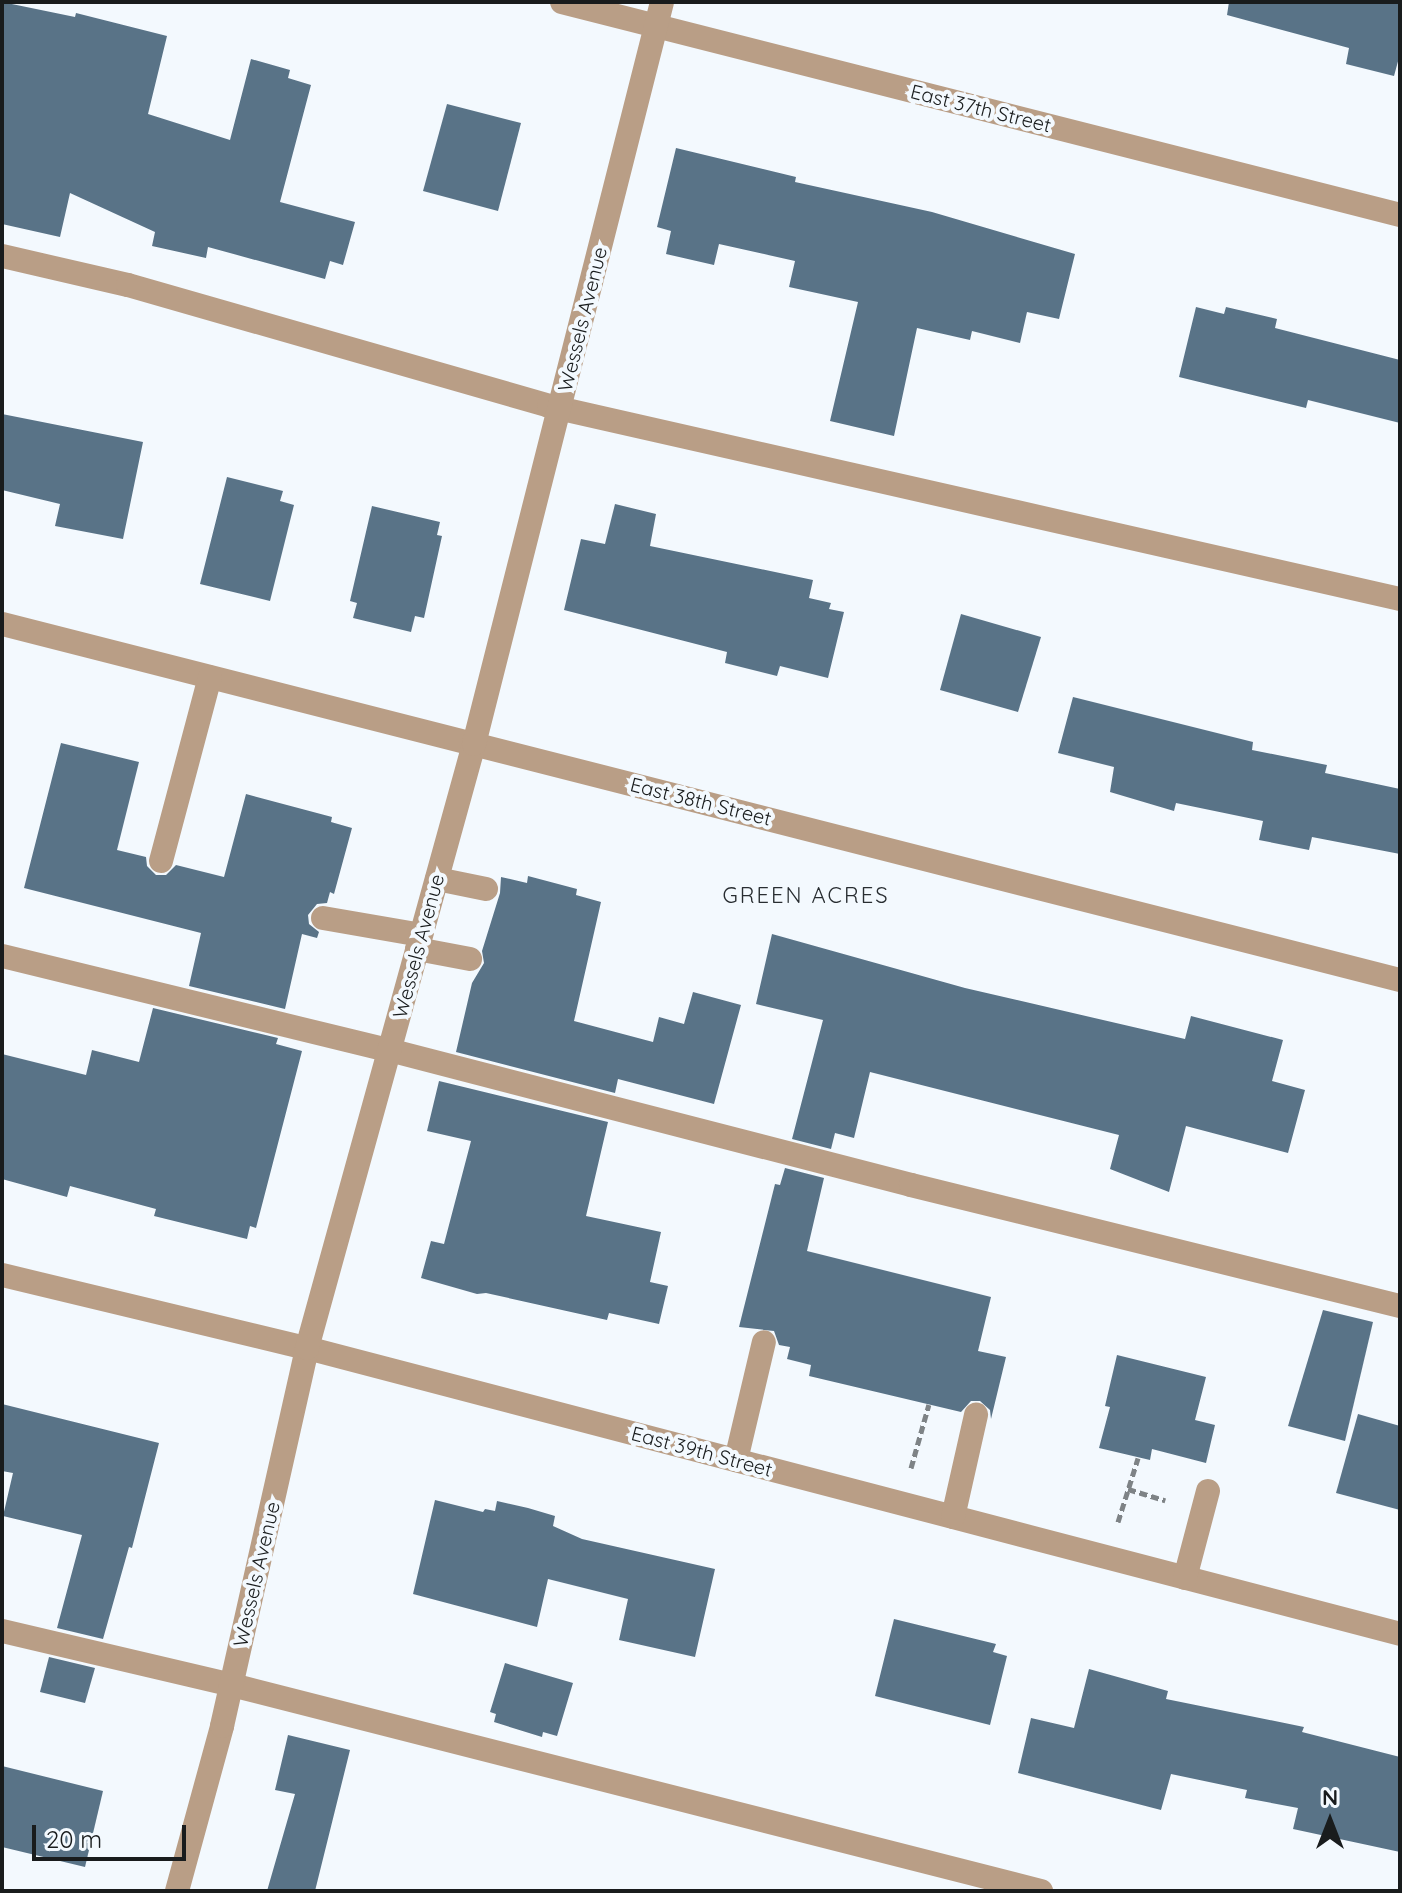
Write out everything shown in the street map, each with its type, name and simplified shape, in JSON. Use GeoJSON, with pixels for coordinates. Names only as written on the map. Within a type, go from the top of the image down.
{"type":"FeatureCollection","features":[{"type":"Feature","properties":{"kind":"street","name":"East 37th Street"},"geometry":{"type":"LineString","coordinates":[[562,2],[659,14],[1400,215]]}},
{"type":"Feature","properties":{"kind":"street","name":"Wessels Avenue"},"geometry":{"type":"LineString","coordinates":[[177,1891],[232,1685],[307,1348],[474,744],[659,14]]}},
{"type":"Feature","properties":{"kind":"street"},"geometry":{"type":"LineString","coordinates":[[2,256],[128,285],[549,406],[560,406],[1400,599]]}},
{"type":"Feature","properties":{"kind":"street","name":"East 38th Street"},"geometry":{"type":"LineString","coordinates":[[2,624],[1400,980]]}},
{"type":"Feature","properties":{"kind":"street"},"geometry":{"type":"LineString","coordinates":[[161,861],[210,677]]}},
{"type":"Feature","properties":{"kind":"street"},"geometry":{"type":"LineString","coordinates":[[437,879],[486,889]]}},
{"type":"Feature","properties":{"kind":"street"},"geometry":{"type":"LineString","coordinates":[[323,918],[419,942],[470,959]]}},
{"type":"Feature","properties":{"kind":"street"},"geometry":{"type":"LineString","coordinates":[[2,956],[389,1050],[911,1185],[1400,1306]]}},
{"type":"Feature","properties":{"kind":"street","name":"East 39th Street"},"geometry":{"type":"LineString","coordinates":[[2,1275],[307,1348],[1400,1634]]}},
{"type":"Feature","properties":{"kind":"street"},"geometry":{"type":"LineString","coordinates":[[736,1460],[764,1342]]}},
{"type":"Feature","properties":{"kind":"street"},"geometry":{"type":"LineString","coordinates":[[953,1517],[976,1415]]}},
{"type":"Feature","properties":{"kind":"street"},"geometry":{"type":"LineString","coordinates":[[1185,1578],[1208,1491]]}},
{"type":"Feature","properties":{"kind":"street"},"geometry":{"type":"LineString","coordinates":[[2,1631],[232,1685],[1041,1891]]}},
{"type":"Feature","properties":{"kind":"path"},"geometry":{"type":"LineString","coordinates":[[901,1504],[929,1404]]}},
{"type":"Feature","properties":{"kind":"path"},"geometry":{"type":"LineString","coordinates":[[1107,1557],[1138,1458]]}},
{"type":"Feature","properties":{"kind":"building"},"geometry":{"type":"Polygon","coordinates":[[[2,2],[75,17],[76,13],[167,36],[148,114],[230,140],[251,59],[290,70],[288,78],[311,85],[280,202],[355,222],[343,265],[330,261],[325,279],[208,247],[206,258],[152,246],[155,232],[70,193],[60,237],[2,224],[2,2]]]}},
{"type":"Feature","properties":{"kind":"building"},"geometry":{"type":"Polygon","coordinates":[[[1229,2],[1400,2],[1400,54],[1394,76],[1346,64],[1349,48],[1227,15],[1229,2]]]}},
{"type":"Feature","properties":{"kind":"building"},"geometry":{"type":"Polygon","coordinates":[[[447,104],[521,123],[498,211],[423,191],[447,104]]]}},
{"type":"Feature","properties":{"kind":"building"},"geometry":{"type":"Polygon","coordinates":[[[676,148],[796,177],[795,182],[932,212],[1075,254],[1059,319],[1027,312],[1020,343],[972,331],[970,340],[917,328],[894,436],[830,421],[858,302],[789,287],[795,261],[719,244],[714,265],[666,254],[671,231],[657,227],[676,148]]]}},
{"type":"Feature","properties":{"kind":"building"},"geometry":{"type":"Polygon","coordinates":[[[1196,307],[1224,314],[1226,307],[1277,319],[1275,328],[1400,360],[1400,423],[1308,400],[1306,408],[1179,377],[1196,307]]]}},
{"type":"Feature","properties":{"kind":"building"},"geometry":{"type":"Polygon","coordinates":[[[2,414],[143,442],[123,539],[55,526],[60,504],[2,490],[2,414]]]}},
{"type":"Feature","properties":{"kind":"building"},"geometry":{"type":"Polygon","coordinates":[[[227,477],[283,491],[280,501],[294,505],[270,601],[200,584],[227,477]]]}},
{"type":"Feature","properties":{"kind":"building"},"geometry":{"type":"Polygon","coordinates":[[[615,504],[656,514],[650,546],[813,580],[809,598],[831,603],[829,609],[844,612],[828,678],[780,666],[777,676],[725,663],[727,652],[564,610],[581,539],[605,544],[615,504]]]}},
{"type":"Feature","properties":{"kind":"building"},"geometry":{"type":"Polygon","coordinates":[[[372,506],[440,522],[437,535],[442,536],[424,618],[415,616],[411,632],[353,618],[357,603],[350,601],[372,506]]]}},
{"type":"Feature","properties":{"kind":"building"},"geometry":{"type":"Polygon","coordinates":[[[961,614],[1041,637],[1018,712],[940,690],[961,614]]]}},
{"type":"Feature","properties":{"kind":"building"},"geometry":{"type":"Polygon","coordinates":[[[1073,697],[1253,742],[1252,750],[1327,765],[1325,773],[1400,789],[1400,854],[1312,837],[1309,850],[1259,840],[1263,821],[1176,803],[1174,811],[1110,792],[1114,767],[1058,753],[1073,697]]]}},
{"type":"Feature","properties":{"kind":"building"},"geometry":{"type":"Polygon","coordinates":[[[61,743],[139,762],[117,850],[146,857],[147,866],[156,875],[166,875],[176,865],[224,877],[246,794],[332,817],[331,822],[352,828],[334,894],[330,892],[327,903],[317,904],[308,915],[309,924],[319,932],[317,938],[302,934],[285,1009],[189,986],[201,933],[24,888],[61,743]]]}},
{"type":"Feature","properties":{"kind":"building"},"geometry":{"type":"Polygon","coordinates":[[[528,876],[577,889],[576,895],[601,902],[574,1021],[653,1042],[659,1017],[684,1024],[693,992],[741,1005],[714,1104],[618,1079],[615,1093],[456,1052],[472,983],[484,963],[482,951],[500,893],[501,877],[527,883],[528,876]]]}},
{"type":"Feature","properties":{"kind":"building"},"geometry":{"type":"Polygon","coordinates":[[[772,934],[965,988],[1185,1039],[1191,1016],[1283,1040],[1272,1081],[1305,1090],[1288,1153],[1186,1126],[1169,1192],[1110,1169],[1119,1135],[870,1072],[854,1138],[835,1133],[831,1149],[792,1139],[823,1020],[756,1004],[772,934]]]}},
{"type":"Feature","properties":{"kind":"building"},"geometry":{"type":"Polygon","coordinates":[[[153,1008],[278,1038],[276,1044],[302,1051],[256,1228],[250,1226],[247,1239],[154,1216],[156,1209],[70,1186],[67,1197],[2,1179],[2,1054],[86,1075],[92,1050],[139,1062],[153,1008]]]}},
{"type":"Feature","properties":{"kind":"building"},"geometry":{"type":"Polygon","coordinates":[[[439,1081],[608,1122],[586,1216],[661,1232],[650,1282],[668,1286],[659,1324],[609,1313],[607,1320],[486,1293],[477,1294],[421,1278],[431,1241],[444,1244],[471,1141],[427,1131],[439,1081]]]}},
{"type":"Feature","properties":{"kind":"building"},"geometry":{"type":"Polygon","coordinates":[[[785,1168],[824,1178],[807,1251],[991,1297],[978,1351],[1006,1357],[991,1419],[990,1410],[980,1401],[971,1401],[961,1412],[809,1376],[811,1365],[787,1359],[790,1347],[779,1345],[774,1331],[739,1327],[775,1184],[780,1185],[785,1168]]]}},
{"type":"Feature","properties":{"kind":"building"},"geometry":{"type":"Polygon","coordinates":[[[1323,1310],[1373,1322],[1345,1441],[1288,1426],[1323,1310]]]}},
{"type":"Feature","properties":{"kind":"building"},"geometry":{"type":"Polygon","coordinates":[[[1117,1355],[1206,1377],[1195,1420],[1215,1425],[1206,1463],[1152,1449],[1150,1460],[1099,1448],[1110,1407],[1105,1406],[1117,1355]]]}},
{"type":"Feature","properties":{"kind":"building"},"geometry":{"type":"Polygon","coordinates":[[[2,1404],[159,1443],[132,1548],[129,1547],[103,1639],[57,1628],[82,1535],[3,1516],[13,1473],[2,1471],[2,1404]]]}},
{"type":"Feature","properties":{"kind":"building"},"geometry":{"type":"Polygon","coordinates":[[[1358,1414],[1400,1426],[1400,1510],[1336,1493],[1358,1414]]]}},
{"type":"Feature","properties":{"kind":"building"},"geometry":{"type":"Polygon","coordinates":[[[435,1500],[483,1512],[485,1509],[495,1511],[497,1501],[528,1508],[555,1516],[553,1526],[582,1539],[715,1569],[695,1657],[619,1640],[628,1599],[548,1579],[537,1627],[413,1594],[435,1500]]]}},
{"type":"Feature","properties":{"kind":"building"},"geometry":{"type":"Polygon","coordinates":[[[894,1619],[996,1644],[993,1652],[1007,1656],[990,1725],[875,1696],[894,1619]]]}},
{"type":"Feature","properties":{"kind":"building"},"geometry":{"type":"Polygon","coordinates":[[[49,1657],[95,1668],[85,1703],[40,1692],[49,1657]]]}},
{"type":"Feature","properties":{"kind":"building"},"geometry":{"type":"Polygon","coordinates":[[[505,1663],[573,1683],[557,1736],[543,1732],[542,1737],[494,1722],[496,1714],[490,1712],[505,1663]]]}},
{"type":"Feature","properties":{"kind":"building"},"geometry":{"type":"Polygon","coordinates":[[[1089,1669],[1168,1691],[1166,1699],[1304,1727],[1302,1732],[1400,1757],[1400,1852],[1293,1829],[1298,1808],[1245,1798],[1247,1790],[1171,1774],[1161,1810],[1018,1773],[1031,1718],[1074,1728],[1089,1669]]]}},
{"type":"Feature","properties":{"kind":"building"},"geometry":{"type":"Polygon","coordinates":[[[288,1735],[350,1750],[315,1891],[267,1891],[295,1794],[275,1790],[288,1735]]]}},
{"type":"Feature","properties":{"kind":"building"},"geometry":{"type":"Polygon","coordinates":[[[2,1766],[103,1791],[85,1867],[2,1847],[2,1766]]]}},
{"type":"Feature","properties":{"kind":"district","name":"GREEN ACRES"},"geometry":{"type":"Point","coordinates":[806,896]}}]}
